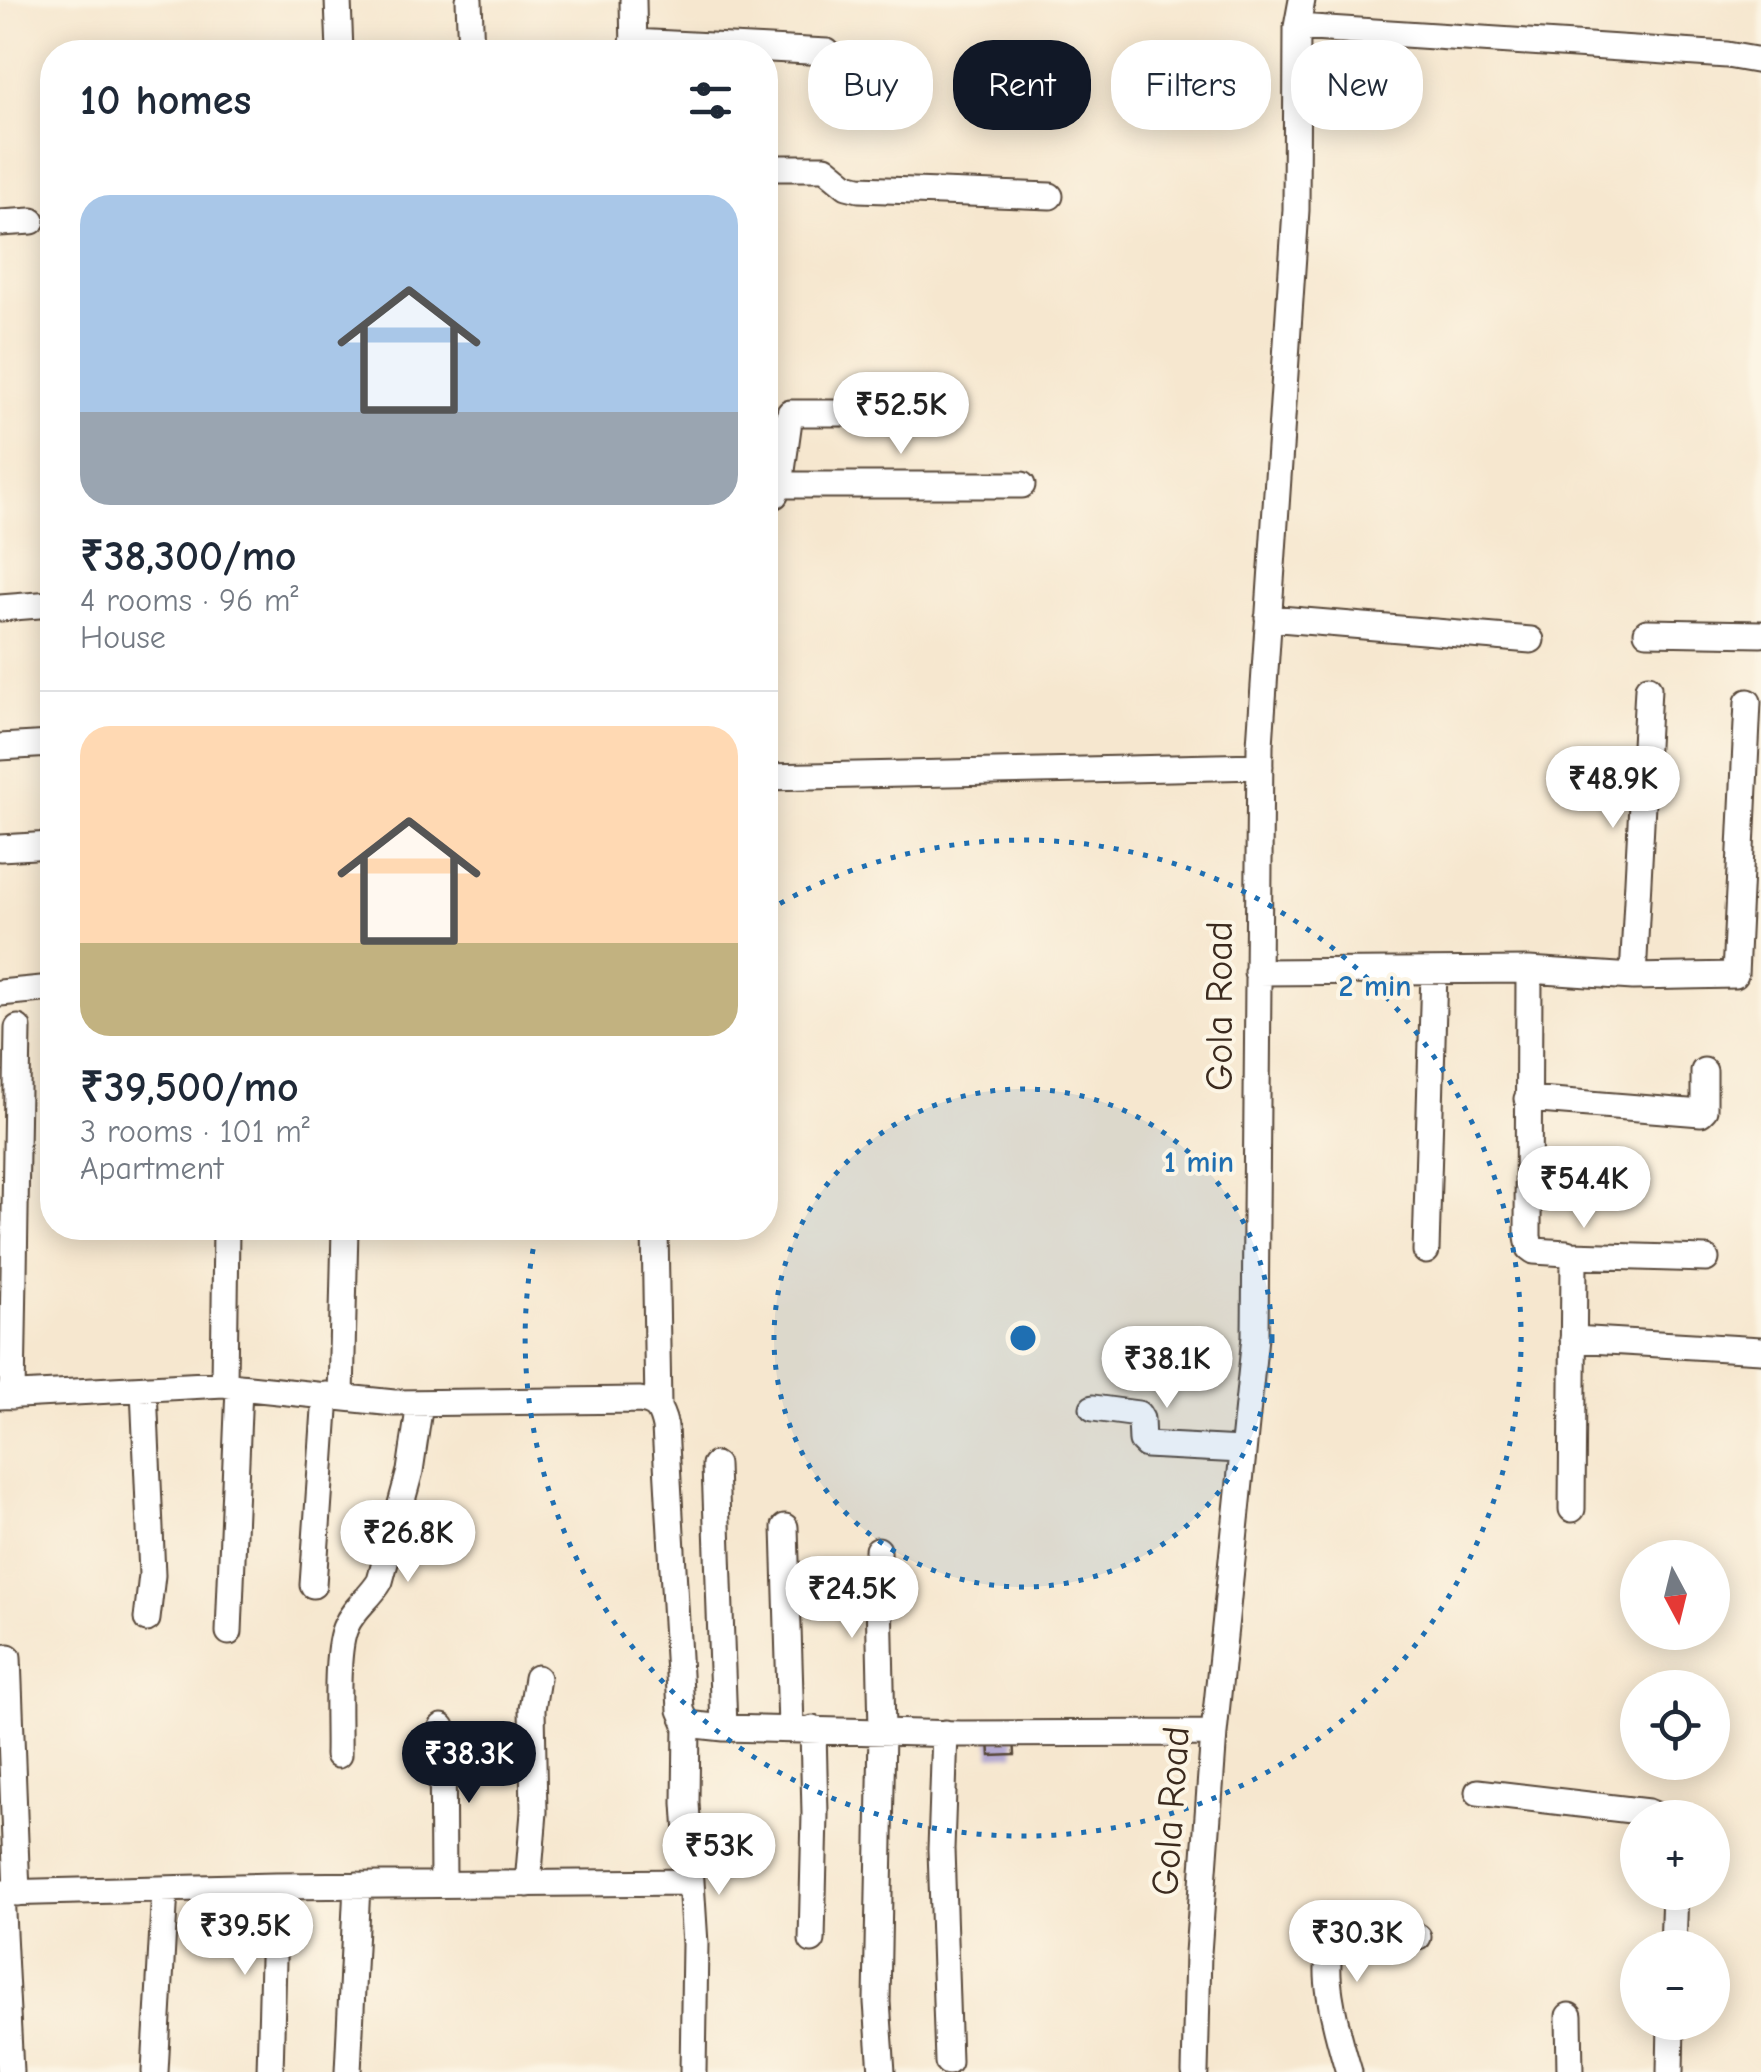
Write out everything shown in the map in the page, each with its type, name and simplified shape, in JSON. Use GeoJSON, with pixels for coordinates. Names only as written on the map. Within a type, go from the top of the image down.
{"type":"FeatureCollection","features":[{"type":"Feature","properties":{"kind":"street"},"geometry":{"type":"LineString","coordinates":[[338,0],[340,40]]}},
{"type":"Feature","properties":{"kind":"street"},"geometry":{"type":"LineString","coordinates":[[470,0],[471,40]]}},
{"type":"Feature","properties":{"kind":"street"},"geometry":{"type":"LineString","coordinates":[[633,0],[634,40]]}},
{"type":"Feature","properties":{"kind":"street","name":"Gola Road"},"geometry":{"type":"LineString","coordinates":[[1195,2072],[1198,1954],[1214,1733],[1255,1337],[1260,766],[1296,210],[1297,26],[1302,0]]}},
{"type":"Feature","properties":{"kind":"street"},"geometry":{"type":"LineString","coordinates":[[1297,26],[1727,55],[1761,61]]}},
{"type":"Feature","properties":{"kind":"street"},"geometry":{"type":"LineString","coordinates":[[778,51],[808,52]]}},
{"type":"Feature","properties":{"kind":"street"},"geometry":{"type":"LineString","coordinates":[[778,168],[825,168],[848,186],[859,189],[1050,196]]}},
{"type":"Feature","properties":{"kind":"street"},"geometry":{"type":"LineString","coordinates":[[0,223],[32,221]]}},
{"type":"Feature","properties":{"kind":"street"},"geometry":{"type":"LineString","coordinates":[[778,469],[790,413],[874,413]]}},
{"type":"Feature","properties":{"kind":"street"},"geometry":{"type":"LineString","coordinates":[[778,492],[1022,485]]}},
{"type":"Feature","properties":{"kind":"street"},"geometry":{"type":"LineString","coordinates":[[0,608],[40,605]]}},
{"type":"Feature","properties":{"kind":"street"},"geometry":{"type":"LineString","coordinates":[[1268,618],[1531,640]]}},
{"type":"Feature","properties":{"kind":"street"},"geometry":{"type":"LineString","coordinates":[[1648,632],[1761,634]]}},
{"type":"Feature","properties":{"kind":"street"},"geometry":{"type":"LineString","coordinates":[[1633,977],[1648,688]]}},
{"type":"Feature","properties":{"kind":"street"},"geometry":{"type":"LineString","coordinates":[[1257,972],[1529,970],[1633,977],[1735,975],[1748,702]]}},
{"type":"Feature","properties":{"kind":"street"},"geometry":{"type":"LineString","coordinates":[[0,747],[40,745]]}},
{"type":"Feature","properties":{"kind":"street"},"geometry":{"type":"LineString","coordinates":[[778,778],[1260,766]]}},
{"type":"Feature","properties":{"kind":"street"},"geometry":{"type":"LineString","coordinates":[[0,848],[40,846]]}},
{"type":"Feature","properties":{"kind":"street"},"geometry":{"type":"LineString","coordinates":[[1529,970],[1529,1245],[1537,1252],[1571,1255],[1706,1260]]}},
{"type":"Feature","properties":{"kind":"street"},"geometry":{"type":"LineString","coordinates":[[1426,1252],[1434,971]]}},
{"type":"Feature","properties":{"kind":"street"},"geometry":{"type":"LineString","coordinates":[[0,993],[40,989]]}},
{"type":"Feature","properties":{"kind":"street"},"geometry":{"type":"LineString","coordinates":[[18,1028],[6,1396],[232,1386],[394,1403],[638,1400],[658,1406]]}},
{"type":"Feature","properties":{"kind":"street"},"geometry":{"type":"LineString","coordinates":[[1527,1099],[1700,1114],[1704,1110],[1704,1071]]}},
{"type":"Feature","properties":{"kind":"street"},"geometry":{"type":"LineString","coordinates":[[226,1240],[232,1386],[229,1632]]}},
{"type":"Feature","properties":{"kind":"street"},"geometry":{"type":"LineString","coordinates":[[313,1585],[334,1396],[343,1240]]}},
{"type":"Feature","properties":{"kind":"street"},"geometry":{"type":"LineString","coordinates":[[655,1240],[658,1406],[665,1427],[681,1710],[687,1724],[686,1804],[694,1944],[693,2072]]}},
{"type":"Feature","properties":{"kind":"street"},"geometry":{"type":"LineString","coordinates":[[1571,1255],[1572,1509]]}},
{"type":"Feature","properties":{"kind":"street"},"geometry":{"type":"LineString","coordinates":[[1574,1338],[1761,1350]]}},
{"type":"Feature","properties":{"kind":"street"},"geometry":{"type":"LineString","coordinates":[[144,1388],[152,1575],[148,1619]]}},
{"type":"Feature","properties":{"kind":"street"},"geometry":{"type":"LineString","coordinates":[[338,1755],[343,1631],[380,1582],[410,1471],[420,1403]]}},
{"type":"Feature","properties":{"kind":"street"},"geometry":{"type":"LineString","coordinates":[[1093,1408],[1138,1414],[1146,1445],[1242,1450]]}},
{"type":"Feature","properties":{"kind":"street"},"geometry":{"type":"LineString","coordinates":[[714,1465],[724,1728]]}},
{"type":"Feature","properties":{"kind":"street"},"geometry":{"type":"LineString","coordinates":[[785,1527],[802,1728],[815,1814],[812,1940]]}},
{"type":"Feature","properties":{"kind":"street"},"geometry":{"type":"LineString","coordinates":[[878,1550],[882,1731],[877,2002],[882,2072]]}},
{"type":"Feature","properties":{"kind":"street"},"geometry":{"type":"LineString","coordinates":[[8,1657],[6,1893],[10,2072]]}},
{"type":"Feature","properties":{"kind":"street"},"geometry":{"type":"LineString","coordinates":[[528,1884],[534,1812],[532,1710],[536,1678]]}},
{"type":"Feature","properties":{"kind":"street"},"geometry":{"type":"LineString","coordinates":[[687,1724],[945,1733],[1214,1733]]}},
{"type":"Feature","properties":{"kind":"street"},"geometry":{"type":"LineString","coordinates":[[442,1728],[443,1884]]}},
{"type":"Feature","properties":{"kind":"street"},"geometry":{"type":"LineString","coordinates":[[945,1733],[941,1849],[948,2062]]}},
{"type":"Feature","properties":{"kind":"street"},"geometry":{"type":"LineString","coordinates":[[1478,1792],[1620,1809]]}},
{"type":"Feature","properties":{"kind":"street"},"geometry":{"type":"LineString","coordinates":[[6,1893],[691,1882]]}},
{"type":"Feature","properties":{"kind":"street"},"geometry":{"type":"LineString","coordinates":[[348,2072],[356,1885]]}},
{"type":"Feature","properties":{"kind":"street"},"geometry":{"type":"LineString","coordinates":[[270,2072],[275,1886]]}},
{"type":"Feature","properties":{"kind":"street"},"geometry":{"type":"LineString","coordinates":[[155,2072],[164,1890]]}},
{"type":"Feature","properties":{"kind":"street"},"geometry":{"type":"LineString","coordinates":[[1349,2072],[1329,1986],[1334,1942],[1360,1934],[1418,1938]]}},
{"type":"Feature","properties":{"kind":"street"},"geometry":{"type":"LineString","coordinates":[[1569,2016],[1570,2072]]}},
{"type":"Feature","properties":{"kind":"street"},"geometry":{"type":"LineString","coordinates":[[1670,2072],[1671,2040]]}},
{"type":"Feature","properties":{"kind":"building"},"geometry":{"type":"Polygon","coordinates":[[[1014,1737],[1015,1755],[990,1756],[989,1738],[1014,1737]]]}}]}
